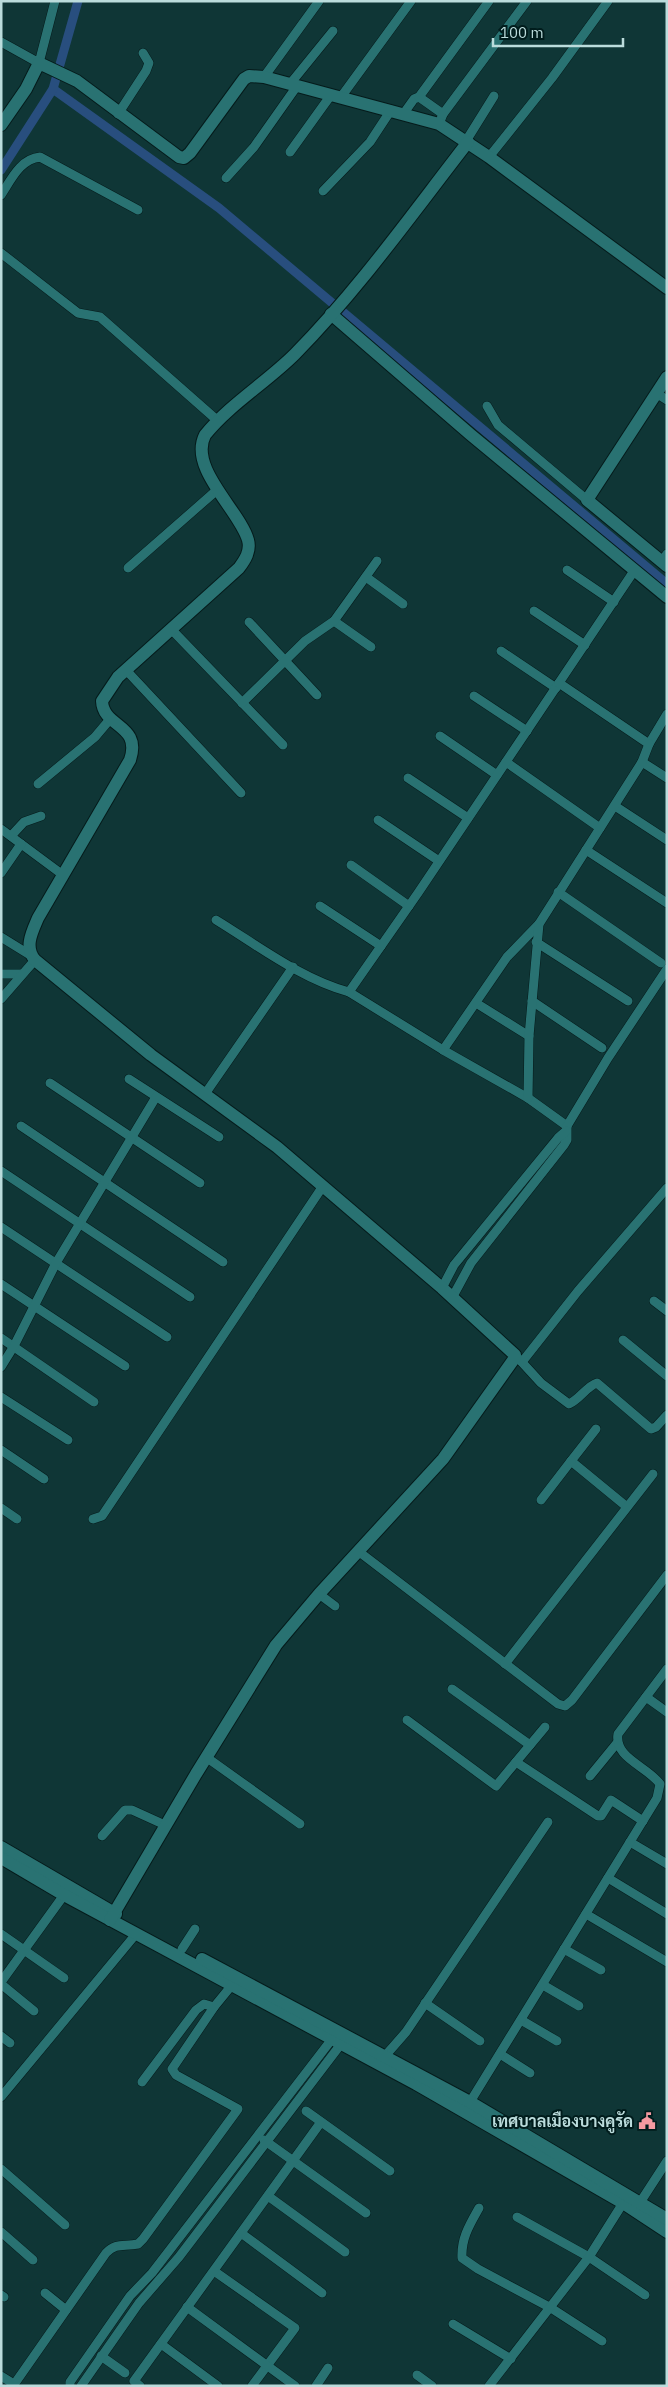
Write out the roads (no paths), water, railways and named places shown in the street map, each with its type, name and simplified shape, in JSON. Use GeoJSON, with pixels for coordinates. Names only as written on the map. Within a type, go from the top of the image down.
{"type":"FeatureCollection","features":[{"type":"Feature","properties":{"kind":"street"},"geometry":{"type":"LineString","coordinates":[[1,125],[41,64],[55,1]]}},
{"type":"Feature","properties":{"kind":"street"},"geometry":{"type":"LineString","coordinates":[[264,77],[319,1]]}},
{"type":"Feature","properties":{"kind":"street"},"geometry":{"type":"LineString","coordinates":[[290,152],[411,1]]}},
{"type":"Feature","properties":{"kind":"street"},"geometry":{"type":"LineString","coordinates":[[404,113],[414,99],[419,96],[489,1]]}},
{"type":"Feature","properties":{"kind":"street"},"geometry":{"type":"LineString","coordinates":[[441,119],[527,1]]}},
{"type":"Feature","properties":{"kind":"street"},"geometry":{"type":"LineString","coordinates":[[489,157],[547,85],[608,1]]}},
{"type":"Feature","properties":{"kind":"street"},"geometry":{"type":"LineString","coordinates":[[226,178],[254,147],[294,85],[333,30]]}},
{"type":"Feature","properties":{"kind":"street"},"geometry":{"type":"LineString","coordinates":[[1,41],[41,64],[70,77],[179,158],[184,158],[190,153],[244,79],[249,76],[264,77],[404,113],[441,119]]}},
{"type":"Feature","properties":{"kind":"street"},"geometry":{"type":"LineString","coordinates":[[118,114],[146,71],[149,63],[143,53]]}},
{"type":"Feature","properties":{"kind":"street"},"geometry":{"type":"LineString","coordinates":[[419,96],[441,119],[467,141],[667,288]]}},
{"type":"Feature","properties":{"kind":"street"},"geometry":{"type":"LineString","coordinates":[[1,999],[33,958],[30,937],[63,875],[130,760],[134,748],[131,739],[102,707],[102,701],[126,670],[239,568],[247,557],[248,539],[216,490],[205,463],[201,445],[205,435],[218,421],[273,375],[349,294],[467,141],[494,96]]}},
{"type":"Feature","properties":{"kind":"street"},"geometry":{"type":"LineString","coordinates":[[323,190],[370,142],[392,110]]}},
{"type":"Feature","properties":{"kind":"street"},"geometry":{"type":"LineString","coordinates":[[1,195],[20,167],[33,158],[40,157],[138,210]]}},
{"type":"Feature","properties":{"kind":"street"},"geometry":{"type":"LineString","coordinates":[[1,253],[78,313],[100,317],[218,421]]}},
{"type":"Feature","properties":{"kind":"street"},"geometry":{"type":"LineString","coordinates":[[332,312],[470,434],[667,597]]}},
{"type":"Feature","properties":{"kind":"street"},"geometry":{"type":"LineString","coordinates":[[587,500],[631,436],[656,392],[667,377]]}},
{"type":"Feature","properties":{"kind":"street"},"geometry":{"type":"LineString","coordinates":[[656,392],[667,400]]}},
{"type":"Feature","properties":{"kind":"street"},"geometry":{"type":"LineString","coordinates":[[487,406],[498,425],[587,500],[665,561]]}},
{"type":"Feature","properties":{"kind":"street"},"geometry":{"type":"LineString","coordinates":[[128,568],[216,490]]}},
{"type":"Feature","properties":{"kind":"street"},"geometry":{"type":"LineString","coordinates":[[242,703],[305,641],[334,621],[377,562]]}},
{"type":"Feature","properties":{"kind":"street"},"geometry":{"type":"LineString","coordinates":[[567,570],[614,602]]}},
{"type":"Feature","properties":{"kind":"street"},"geometry":{"type":"LineString","coordinates":[[349,992],[634,571]]}},
{"type":"Feature","properties":{"kind":"street"},"geometry":{"type":"LineString","coordinates":[[366,577],[404,604]]}},
{"type":"Feature","properties":{"kind":"street"},"geometry":{"type":"LineString","coordinates":[[534,611],[585,645]]}},
{"type":"Feature","properties":{"kind":"street"},"geometry":{"type":"LineString","coordinates":[[334,621],[371,647]]}},
{"type":"Feature","properties":{"kind":"street"},"geometry":{"type":"LineString","coordinates":[[249,622],[317,695]]}},
{"type":"Feature","properties":{"kind":"street"},"geometry":{"type":"LineString","coordinates":[[172,630],[283,746]]}},
{"type":"Feature","properties":{"kind":"street"},"geometry":{"type":"LineString","coordinates":[[502,651],[649,744]]}},
{"type":"Feature","properties":{"kind":"street"},"geometry":{"type":"LineString","coordinates":[[126,670],[241,793]]}},
{"type":"Feature","properties":{"kind":"street"},"geometry":{"type":"LineString","coordinates":[[474,696],[527,731]]}},
{"type":"Feature","properties":{"kind":"street"},"geometry":{"type":"LineString","coordinates":[[528,1098],[529,1036],[539,924],[642,762],[649,744],[667,714]]}},
{"type":"Feature","properties":{"kind":"street"},"geometry":{"type":"LineString","coordinates":[[38,784],[95,736],[111,718]]}},
{"type":"Feature","properties":{"kind":"street"},"geometry":{"type":"LineString","coordinates":[[440,736],[497,775]]}},
{"type":"Feature","properties":{"kind":"street"},"geometry":{"type":"LineString","coordinates":[[506,762],[600,828]]}},
{"type":"Feature","properties":{"kind":"street"},"geometry":{"type":"LineString","coordinates":[[642,762],[667,778]]}},
{"type":"Feature","properties":{"kind":"street"},"geometry":{"type":"LineString","coordinates":[[408,778],[468,818]]}},
{"type":"Feature","properties":{"kind":"street"},"geometry":{"type":"LineString","coordinates":[[615,806],[667,840]]}},
{"type":"Feature","properties":{"kind":"street"},"geometry":{"type":"LineString","coordinates":[[10,836],[24,822],[41,816]]}},
{"type":"Feature","properties":{"kind":"street"},"geometry":{"type":"LineString","coordinates":[[378,820],[439,861]]}},
{"type":"Feature","properties":{"kind":"street"},"geometry":{"type":"LineString","coordinates":[[1,829],[63,875]]}},
{"type":"Feature","properties":{"kind":"street"},"geometry":{"type":"LineString","coordinates":[[1,873],[21,844]]}},
{"type":"Feature","properties":{"kind":"street"},"geometry":{"type":"LineString","coordinates":[[586,850],[667,903]]}},
{"type":"Feature","properties":{"kind":"street"},"geometry":{"type":"LineString","coordinates":[[351,865],[408,906]]}},
{"type":"Feature","properties":{"kind":"street"},"geometry":{"type":"LineString","coordinates":[[442,1288],[454,1265],[566,1129],[664,966],[558,892]]}},
{"type":"Feature","properties":{"kind":"street"},"geometry":{"type":"LineString","coordinates":[[320,906],[381,946]]}},
{"type":"Feature","properties":{"kind":"street"},"geometry":{"type":"LineString","coordinates":[[216,920],[293,967],[335,988],[349,992],[443,1050],[528,1098],[566,1129],[567,1140],[564,1145],[472,1263],[452,1298]]}},
{"type":"Feature","properties":{"kind":"street"},"geometry":{"type":"LineString","coordinates":[[443,1050],[507,958],[528,932],[539,924]]}},
{"type":"Feature","properties":{"kind":"street"},"geometry":{"type":"LineString","coordinates":[[1,937],[33,958],[151,1055],[277,1147],[442,1288],[519,1358],[541,1383],[569,1404],[578,1400],[593,1384],[598,1383],[651,1429],[666,1418]]}},
{"type":"Feature","properties":{"kind":"street"},"geometry":{"type":"LineString","coordinates":[[536,942],[628,1001]]}},
{"type":"Feature","properties":{"kind":"street"},"geometry":{"type":"LineString","coordinates":[[205,1094],[293,967]]}},
{"type":"Feature","properties":{"kind":"street"},"geometry":{"type":"LineString","coordinates":[[1,974],[21,974]]}},
{"type":"Feature","properties":{"kind":"street"},"geometry":{"type":"LineString","coordinates":[[532,1001],[602,1048]]}},
{"type":"Feature","properties":{"kind":"street"},"geometry":{"type":"LineString","coordinates":[[476,1003],[529,1036]]}},
{"type":"Feature","properties":{"kind":"street"},"geometry":{"type":"LineString","coordinates":[[129,1079],[218,1137]]}},
{"type":"Feature","properties":{"kind":"street"},"geometry":{"type":"LineString","coordinates":[[50,1083],[200,1183]]}},
{"type":"Feature","properties":{"kind":"street"},"geometry":{"type":"LineString","coordinates":[[1,1368],[56,1263],[156,1097]]}},
{"type":"Feature","properties":{"kind":"street"},"geometry":{"type":"LineString","coordinates":[[21,1126],[223,1262]]}},
{"type":"Feature","properties":{"kind":"street"},"geometry":{"type":"LineString","coordinates":[[1,1171],[190,1297]]}},
{"type":"Feature","properties":{"kind":"street"},"geometry":{"type":"LineString","coordinates":[[93,1518],[102,1516],[107,1509],[323,1186]]}},
{"type":"Feature","properties":{"kind":"street"},"geometry":{"type":"LineString","coordinates":[[112,1916],[206,1757],[276,1645],[319,1594],[443,1459],[514,1360],[519,1358],[667,1188]]}},
{"type":"Feature","properties":{"kind":"street"},"geometry":{"type":"LineString","coordinates":[[1,1227],[167,1337]]}},
{"type":"Feature","properties":{"kind":"street"},"geometry":{"type":"LineString","coordinates":[[1,1284],[125,1366]]}},
{"type":"Feature","properties":{"kind":"street"},"geometry":{"type":"LineString","coordinates":[[654,1301],[667,1311]]}},
{"type":"Feature","properties":{"kind":"street"},"geometry":{"type":"LineString","coordinates":[[1,1338],[94,1402]]}},
{"type":"Feature","properties":{"kind":"street"},"geometry":{"type":"LineString","coordinates":[[623,1340],[667,1376]]}},
{"type":"Feature","properties":{"kind":"street"},"geometry":{"type":"LineString","coordinates":[[1,1397],[68,1440]]}},
{"type":"Feature","properties":{"kind":"street"},"geometry":{"type":"LineString","coordinates":[[541,1500],[596,1429]]}},
{"type":"Feature","properties":{"kind":"street"},"geometry":{"type":"LineString","coordinates":[[1,1450],[44,1478]]}},
{"type":"Feature","properties":{"kind":"street"},"geometry":{"type":"LineString","coordinates":[[571,1461],[627,1507]]}},
{"type":"Feature","properties":{"kind":"street"},"geometry":{"type":"LineString","coordinates":[[505,1664],[653,1474]]}},
{"type":"Feature","properties":{"kind":"street"},"geometry":{"type":"LineString","coordinates":[[1,1508],[17,1519]]}},
{"type":"Feature","properties":{"kind":"street"},"geometry":{"type":"LineString","coordinates":[[358,1551],[558,1704],[565,1706],[572,1700],[667,1575]]}},
{"type":"Feature","properties":{"kind":"street"},"geometry":{"type":"LineString","coordinates":[[319,1594],[335,1606]]}},
{"type":"Feature","properties":{"kind":"street"},"geometry":{"type":"LineString","coordinates":[[590,1776],[617,1743],[618,1734],[667,1669]]}},
{"type":"Feature","properties":{"kind":"street"},"geometry":{"type":"LineString","coordinates":[[452,1690],[530,1745]]}},
{"type":"Feature","properties":{"kind":"street"},"geometry":{"type":"LineString","coordinates":[[646,1697],[667,1712]]}},
{"type":"Feature","properties":{"kind":"street"},"geometry":{"type":"LineString","coordinates":[[407,1720],[496,1786],[545,1727]]}},
{"type":"Feature","properties":{"kind":"street"},"geometry":{"type":"LineString","coordinates":[[617,1743],[622,1752],[654,1776],[660,1784],[659,1790]]}},
{"type":"Feature","properties":{"kind":"street"},"geometry":{"type":"LineString","coordinates":[[206,1757],[300,1824]]}},
{"type":"Feature","properties":{"kind":"street"},"geometry":{"type":"LineString","coordinates":[[516,1762],[598,1816],[601,1816],[610,1800],[643,1821]]}},
{"type":"Feature","properties":{"kind":"street"},"geometry":{"type":"LineString","coordinates":[[468,2107],[643,1821],[659,1790],[667,1781]]}},
{"type":"Feature","properties":{"kind":"street"},"geometry":{"type":"LineString","coordinates":[[102,1836],[125,1810],[132,1810],[165,1825]]}},
{"type":"Feature","properties":{"kind":"street"},"geometry":{"type":"LineString","coordinates":[[385,2056],[406,2032],[548,1822]]}},
{"type":"Feature","properties":{"kind":"street"},"geometry":{"type":"LineString","coordinates":[[630,1842],[667,1864]]}},
{"type":"Feature","properties":{"kind":"street"},"geometry":{"type":"LineString","coordinates":[[1,1847],[112,1916],[136,1934],[337,2041],[468,2107]]}},
{"type":"Feature","properties":{"kind":"street"},"geometry":{"type":"LineString","coordinates":[[1,1858],[64,1895],[182,1949],[385,2056],[468,2107],[638,2206],[667,2219]]}},
{"type":"Feature","properties":{"kind":"street"},"geometry":{"type":"LineString","coordinates":[[608,1878],[667,1914]]}},
{"type":"Feature","properties":{"kind":"street"},"geometry":{"type":"LineString","coordinates":[[34,2011],[1,1983],[64,1895]]}},
{"type":"Feature","properties":{"kind":"street"},"geometry":{"type":"LineString","coordinates":[[586,1914],[667,1962]]}},
{"type":"Feature","properties":{"kind":"street"},"geometry":{"type":"LineString","coordinates":[[182,1949],[195,1929]]}},
{"type":"Feature","properties":{"kind":"street"},"geometry":{"type":"LineString","coordinates":[[1,1934],[64,1978]]}},
{"type":"Feature","properties":{"kind":"street"},"geometry":{"type":"LineString","coordinates":[[1,2097],[136,1934]]}},
{"type":"Feature","properties":{"kind":"street"},"geometry":{"type":"LineString","coordinates":[[564,1949],[600,1970]]}},
{"type":"Feature","properties":{"kind":"street"},"geometry":{"type":"LineString","coordinates":[[1,2376],[13,2385],[112,2247],[121,2244],[138,2244],[143,2239],[238,2109],[176,2075],[172,2069],[214,2007],[232,1985]]}},
{"type":"Feature","properties":{"kind":"street"},"geometry":{"type":"LineString","coordinates":[[542,1985],[578,2006]]}},
{"type":"Feature","properties":{"kind":"street"},"geometry":{"type":"LineString","coordinates":[[425,2003],[480,2041]]}},
{"type":"Feature","properties":{"kind":"street"},"geometry":{"type":"LineString","coordinates":[[142,2082],[196,2010],[204,2004],[214,2007]]}},
{"type":"Feature","properties":{"kind":"street"},"geometry":{"type":"LineString","coordinates":[[521,2020],[557,2041]]}},
{"type":"Feature","properties":{"kind":"street"},"geometry":{"type":"LineString","coordinates":[[1,2036],[10,2042]]}},
{"type":"Feature","properties":{"kind":"street"},"geometry":{"type":"LineString","coordinates":[[70,2386],[70,2382],[130,2296],[152,2273],[258,2136],[337,2041]]}},
{"type":"Feature","properties":{"kind":"street"},"geometry":{"type":"LineString","coordinates":[[81,2386],[139,2303],[192,2240],[268,2142],[337,2041]]}},
{"type":"Feature","properties":{"kind":"street"},"geometry":{"type":"LineString","coordinates":[[500,2054],[530,2072]]}},
{"type":"Feature","properties":{"kind":"street"},"geometry":{"type":"LineString","coordinates":[[306,2111],[390,2172]]}},
{"type":"Feature","properties":{"kind":"street"},"geometry":{"type":"LineString","coordinates":[[140,2386],[134,2381],[321,2122]]}},
{"type":"Feature","properties":{"kind":"street"},"geometry":{"type":"LineString","coordinates":[[258,2136],[366,2213]]}},
{"type":"Feature","properties":{"kind":"street"},"geometry":{"type":"LineString","coordinates":[[638,2206],[667,2161]]}},
{"type":"Feature","properties":{"kind":"street"},"geometry":{"type":"LineString","coordinates":[[1,2169],[65,2226]]}},
{"type":"Feature","properties":{"kind":"street"},"geometry":{"type":"LineString","coordinates":[[268,2196],[346,2252]]}},
{"type":"Feature","properties":{"kind":"street"},"geometry":{"type":"LineString","coordinates":[[489,2386],[589,2257],[626,2199]]}},
{"type":"Feature","properties":{"kind":"street"},"geometry":{"type":"LineString","coordinates":[[638,2206],[667,2232]]}},
{"type":"Feature","properties":{"kind":"street"},"geometry":{"type":"LineString","coordinates":[[480,2208],[465,2233],[461,2247],[462,2258],[478,2269],[551,2308],[602,2341]]}},
{"type":"Feature","properties":{"kind":"street"},"geometry":{"type":"LineString","coordinates":[[517,2217],[589,2257],[645,2295]]}},
{"type":"Feature","properties":{"kind":"street"},"geometry":{"type":"LineString","coordinates":[[1,2232],[33,2260]]}},
{"type":"Feature","properties":{"kind":"street"},"geometry":{"type":"LineString","coordinates":[[182,2232],[192,2240]]}},
{"type":"Feature","properties":{"kind":"street"},"geometry":{"type":"LineString","coordinates":[[241,2233],[322,2293]]}},
{"type":"Feature","properties":{"kind":"street"},"geometry":{"type":"LineString","coordinates":[[170,2249],[179,2256]]}},
{"type":"Feature","properties":{"kind":"street"},"geometry":{"type":"LineString","coordinates":[[214,2271],[296,2328],[252,2386]]}},
{"type":"Feature","properties":{"kind":"street"},"geometry":{"type":"LineString","coordinates":[[45,2293],[66,2310]]}},
{"type":"Feature","properties":{"kind":"street"},"geometry":{"type":"LineString","coordinates":[[187,2307],[295,2386]]}},
{"type":"Feature","properties":{"kind":"street"},"geometry":{"type":"LineString","coordinates":[[453,2324],[511,2359]]}},
{"type":"Feature","properties":{"kind":"street"},"geometry":{"type":"LineString","coordinates":[[161,2344],[218,2386]]}},
{"type":"Feature","properties":{"kind":"street"},"geometry":{"type":"LineString","coordinates":[[101,2356],[125,2373]]}},
{"type":"Feature","properties":{"kind":"street"},"geometry":{"type":"LineString","coordinates":[[316,2386],[328,2368]]}},
{"type":"Feature","properties":{"kind":"street"},"geometry":{"type":"LineString","coordinates":[[417,2375],[432,2386]]}},
{"type":"Feature","properties":{"kind":"waterway"},"geometry":{"type":"LineString","coordinates":[[1,170],[53,89],[78,1]]}},
{"type":"Feature","properties":{"kind":"waterway"},"geometry":{"type":"LineString","coordinates":[[53,89],[219,208],[667,584]]}},
{"type":"Feature","properties":{"kind":"place","name":"เทศบาลเมืองบางคูรัด"},"geometry":{"type":"Point","coordinates":[647,2121]}}]}
